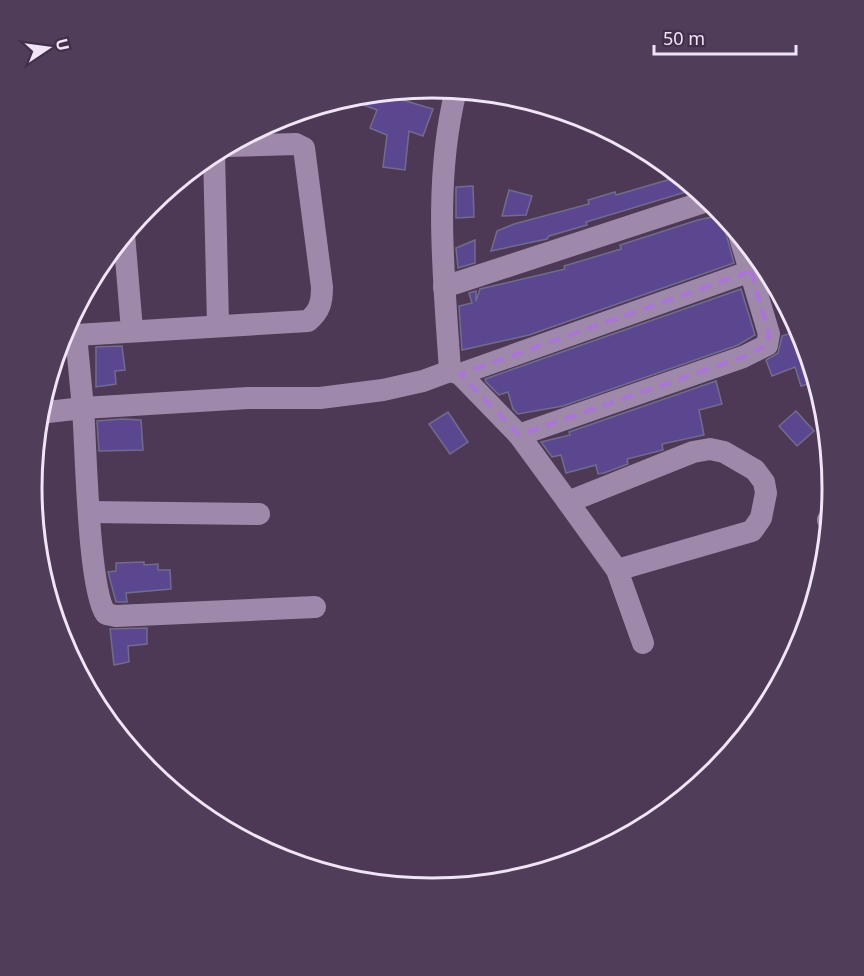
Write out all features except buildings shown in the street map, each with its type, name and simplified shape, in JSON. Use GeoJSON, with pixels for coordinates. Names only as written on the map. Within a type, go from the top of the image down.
{"type":"FeatureCollection","features":[{"type":"Feature","properties":{"kind":"street"},"geometry":{"type":"LineString","coordinates":[[454,99],[447,128],[441,202],[444,287],[455,373],[519,435],[617,570],[643,643]]}},
{"type":"Feature","properties":{"kind":"street"},"geometry":{"type":"LineString","coordinates":[[74,335],[308,321],[321,306],[322,296],[304,148],[296,144],[246,145]]}},
{"type":"Feature","properties":{"kind":"street"},"geometry":{"type":"LineString","coordinates":[[214,165],[218,325]]}},
{"type":"Feature","properties":{"kind":"street"},"geometry":{"type":"LineString","coordinates":[[444,287],[699,204]]}},
{"type":"Feature","properties":{"kind":"street"},"geometry":{"type":"LineString","coordinates":[[125,248],[132,330]]}},
{"type":"Feature","properties":{"kind":"street"},"geometry":{"type":"LineString","coordinates":[[519,435],[743,357],[767,345],[769,334],[747,259]]}},
{"type":"Feature","properties":{"kind":"street"},"geometry":{"type":"LineString","coordinates":[[49,412],[248,398],[320,398],[383,390],[455,373],[751,271]]}},
{"type":"Feature","properties":{"kind":"street"},"geometry":{"type":"LineString","coordinates":[[71,343],[83,408],[89,512],[98,589],[101,607],[106,614],[116,616],[315,607]]}},
{"type":"Feature","properties":{"kind":"street"},"geometry":{"type":"LineString","coordinates":[[568,502],[693,452],[710,449],[724,452],[755,470],[764,482],[766,494],[762,518],[752,531],[617,570]]}},
{"type":"Feature","properties":{"kind":"street"},"geometry":{"type":"LineString","coordinates":[[89,512],[259,514]]}},
{"type":"Feature","properties":{"kind":"highlighted area"},"geometry":{"type":"Polygon","coordinates":[[[751,271],[769,334],[767,345],[743,357],[519,435],[460,374],[751,271]]]}}]}
